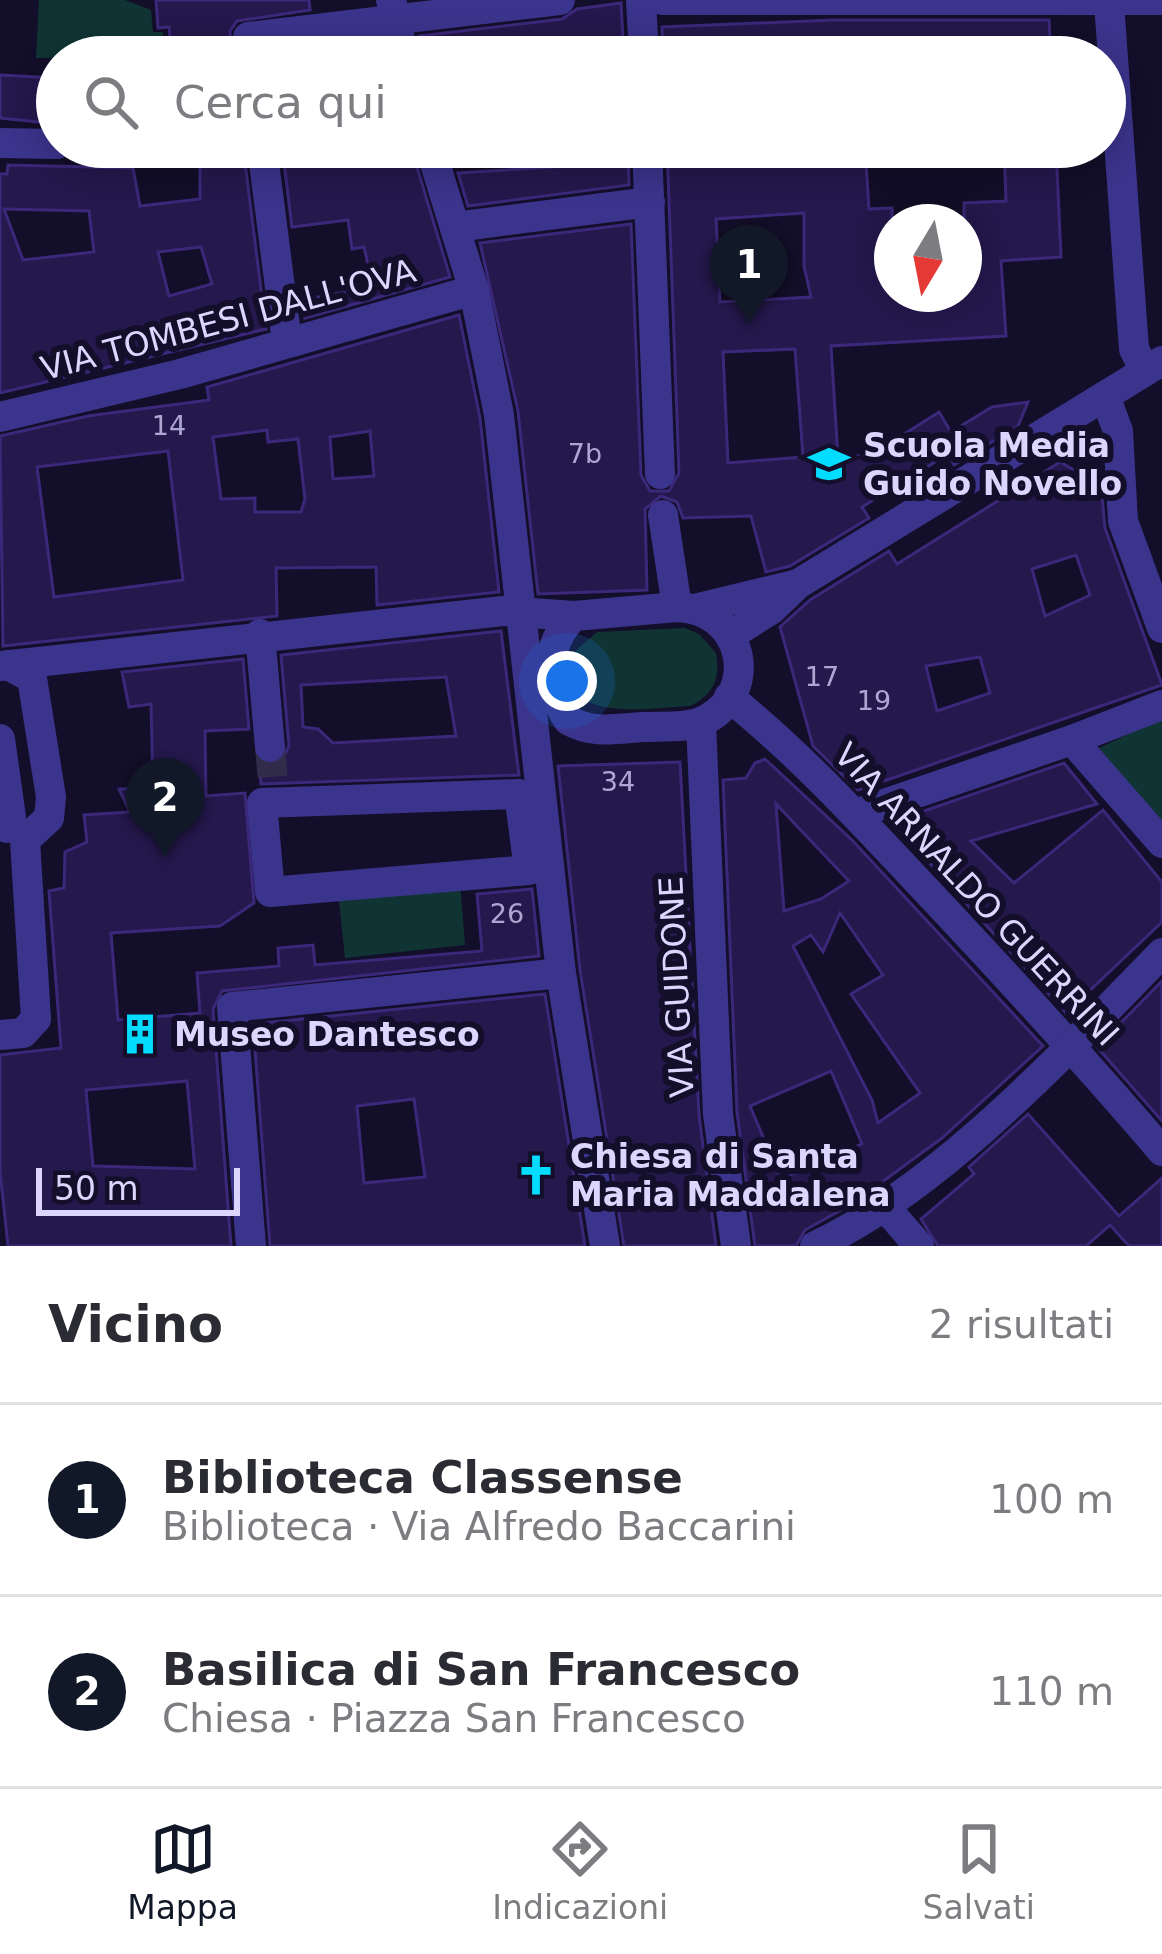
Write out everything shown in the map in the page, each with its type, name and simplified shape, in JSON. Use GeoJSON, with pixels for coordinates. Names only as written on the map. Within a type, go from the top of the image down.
{"type":"FeatureCollection","features":[{"type":"Feature","properties":{"kind":"street"},"geometry":{"type":"LineString","coordinates":[[253,36],[392,10],[560,0]]}},
{"type":"Feature","properties":{"kind":"street"},"geometry":{"type":"LineString","coordinates":[[641,0],[643,36]]}},
{"type":"Feature","properties":{"kind":"street"},"geometry":{"type":"LineString","coordinates":[[662,0],[1162,0]]}},
{"type":"Feature","properties":{"kind":"street"},"geometry":{"type":"LineString","coordinates":[[1109,3],[1111,36]]}},
{"type":"Feature","properties":{"kind":"street"},"geometry":{"type":"LineString","coordinates":[[0,143],[36,144]]}},
{"type":"Feature","properties":{"kind":"street"},"geometry":{"type":"LineString","coordinates":[[265,168],[287,342]]}},
{"type":"Feature","properties":{"kind":"street"},"geometry":{"type":"LineString","coordinates":[[437,168],[474,290],[499,415],[538,768],[534,829],[529,870],[270,892],[262,802],[274,791],[519,794],[534,829],[605,1246]]}},
{"type":"Feature","properties":{"kind":"street"},"geometry":{"type":"LineString","coordinates":[[648,168],[660,474]]}},
{"type":"Feature","properties":{"kind":"street"},"geometry":{"type":"LineString","coordinates":[[730,635],[772,609],[798,584],[1154,366],[1134,349],[1121,168]]}},
{"type":"Feature","properties":{"kind":"street"},"geometry":{"type":"LineString","coordinates":[[455,227],[650,202]]}},
{"type":"Feature","properties":{"kind":"street","name":"VIA TOMBESI DALL'OVA"},"geometry":{"type":"LineString","coordinates":[[0,418],[474,290]]}},
{"type":"Feature","properties":{"kind":"street"},"geometry":{"type":"LineString","coordinates":[[1105,396],[1118,431],[1123,521],[1162,628]]}},
{"type":"Feature","properties":{"kind":"street"},"geometry":{"type":"LineString","coordinates":[[663,515],[687,607]]}},
{"type":"Feature","properties":{"kind":"street"},"geometry":{"type":"LineString","coordinates":[[4,665],[260,634],[519,614],[574,616],[687,607],[798,584]]}},
{"type":"Feature","properties":{"kind":"street"},"geometry":{"type":"LineString","coordinates":[[574,616],[556,637],[551,664],[554,694],[568,719],[592,730],[701,723],[729,697],[737,677],[730,635],[722,620],[687,607]]}},
{"type":"Feature","properties":{"kind":"street"},"geometry":{"type":"LineString","coordinates":[[260,634],[270,747]]}},
{"type":"Feature","properties":{"kind":"street"},"geometry":{"type":"LineString","coordinates":[[4,665],[32,678],[51,797],[49,818],[11,833]]}},
{"type":"Feature","properties":{"kind":"street","name":"VIA ARNALDO GUERRINI"},"geometry":{"type":"LineString","coordinates":[[729,697],[776,735],[1080,1037],[1162,1151]]}},
{"type":"Feature","properties":{"kind":"street"},"geometry":{"type":"LineString","coordinates":[[855,814],[1162,705]]}},
{"type":"Feature","properties":{"kind":"street","name":"VIA GUIDONE"},"geometry":{"type":"LineString","coordinates":[[701,723],[718,1114],[736,1246]]}},
{"type":"Feature","properties":{"kind":"street"},"geometry":{"type":"LineString","coordinates":[[0,739],[36,1019],[23,1033],[0,1036]]}},
{"type":"Feature","properties":{"kind":"street"},"geometry":{"type":"LineString","coordinates":[[1072,740],[1162,843]]}},
{"type":"Feature","properties":{"kind":"street"},"geometry":{"type":"LineString","coordinates":[[815,1246],[886,1208],[1080,1037],[1162,953]]}},
{"type":"Feature","properties":{"kind":"street"},"geometry":{"type":"LineString","coordinates":[[251,1246],[232,1007],[561,973]]}},
{"type":"Feature","properties":{"kind":"street"},"geometry":{"type":"LineString","coordinates":[[886,1208],[919,1246]]}},
{"type":"Feature","properties":{"kind":"green space"},"geometry":{"type":"Polygon","coordinates":[[[39,0],[125,0],[151,10],[153,32],[163,32],[163,36],[37,36],[39,0]]]}},
{"type":"Feature","properties":{"kind":"green space"},"geometry":{"type":"Polygon","coordinates":[[[685,628],[699,634],[716,653],[714,685],[698,702],[607,708],[577,692],[571,676],[574,652],[597,632],[685,628]]]}},
{"type":"Feature","properties":{"kind":"green space"},"geometry":{"type":"Polygon","coordinates":[[[1162,718],[1162,824],[1099,748],[1162,718]]]}},
{"type":"Feature","properties":{"kind":"green space"},"geometry":{"type":"Polygon","coordinates":[[[460,882],[465,945],[345,958],[338,891],[460,882]]]}},
{"type":"Feature","properties":{"kind":"building"},"geometry":{"type":"Polygon","coordinates":[[[156,0],[309,0],[310,10],[237,21],[230,36],[170,36],[169,27],[158,28],[156,0]]]}},
{"type":"Feature","properties":{"kind":"building"},"geometry":{"type":"Polygon","coordinates":[[[621,3],[623,36],[419,36],[562,19],[577,9],[621,3]]]}},
{"type":"Feature","properties":{"kind":"building"},"geometry":{"type":"Polygon","coordinates":[[[834,20],[1049,20],[1050,36],[662,36],[662,27],[834,20]]]}},
{"type":"Feature","properties":{"kind":"building"},"geometry":{"type":"Polygon","coordinates":[[[0,75],[36,77],[36,122],[0,118],[0,75]]]}},
{"type":"Feature","properties":{"kind":"building"},"geometry":{"type":"Polygon","coordinates":[[[8,165],[133,168],[140,206],[200,199],[200,168],[246,168],[266,329],[0,393],[0,174],[7,174],[8,165]],[[4,209],[23,260],[94,252],[89,211],[4,209]],[[201,247],[158,252],[169,296],[212,284],[201,247]]]}},
{"type":"Feature","properties":{"kind":"building"},"geometry":{"type":"Polygon","coordinates":[[[285,168],[417,168],[450,277],[305,318],[301,300],[373,287],[364,247],[352,249],[348,220],[292,227],[285,168]]]}},
{"type":"Feature","properties":{"kind":"building"},"geometry":{"type":"Polygon","coordinates":[[[629,168],[629,185],[468,206],[458,173],[629,168]]]}},
{"type":"Feature","properties":{"kind":"building"},"geometry":{"type":"Polygon","coordinates":[[[668,168],[866,168],[869,209],[874,209],[874,312],[982,312],[982,204],[964,203],[1006,201],[1005,168],[1057,168],[1061,257],[1001,261],[1006,336],[831,346],[838,457],[871,455],[939,412],[951,432],[992,407],[1028,402],[1018,426],[954,465],[948,454],[862,507],[869,518],[790,566],[766,572],[751,516],[683,518],[677,502],[661,496],[645,509],[647,590],[538,594],[518,411],[480,243],[631,224],[641,475],[650,491],[669,491],[679,473],[668,168]],[[804,213],[716,219],[720,302],[811,297],[804,266],[804,213]],[[795,349],[723,352],[728,463],[803,457],[795,349]]]}},
{"type":"Feature","properties":{"kind":"building"},"geometry":{"type":"Polygon","coordinates":[[[459,315],[480,418],[499,592],[377,605],[376,567],[276,568],[277,616],[3,646],[0,436],[88,416],[209,400],[207,387],[459,315]],[[267,430],[213,437],[221,499],[255,498],[255,512],[301,512],[305,499],[298,439],[268,442],[267,430]],[[370,431],[330,437],[333,479],[374,476],[370,431]],[[168,451],[37,467],[54,597],[183,580],[168,451]]]}},
{"type":"Feature","properties":{"kind":"building"},"geometry":{"type":"Polygon","coordinates":[[[1060,462],[1101,485],[1105,528],[1162,685],[858,790],[813,746],[780,627],[810,600],[889,551],[897,564],[1060,462]],[[1076,555],[1032,569],[1045,616],[1090,595],[1076,555]],[[980,657],[926,666],[937,711],[990,693],[980,657]]]}},
{"type":"Feature","properties":{"kind":"building"},"geometry":{"type":"Polygon","coordinates":[[[501,631],[519,775],[261,784],[259,763],[280,764],[289,746],[281,655],[501,631]],[[446,677],[301,685],[303,727],[318,729],[333,743],[456,736],[446,677]]]}},
{"type":"Feature","properties":{"kind":"building"},"geometry":{"type":"Polygon","coordinates":[[[243,659],[249,729],[205,731],[206,796],[245,793],[254,903],[220,926],[111,933],[118,1020],[200,1013],[197,973],[279,966],[278,948],[313,945],[315,965],[482,951],[477,894],[532,889],[539,956],[222,991],[213,1009],[231,1246],[8,1246],[0,1171],[0,1055],[61,1048],[49,891],[64,888],[65,852],[87,842],[84,815],[130,812],[119,789],[153,787],[151,704],[129,707],[122,672],[243,659]],[[187,1081],[86,1090],[93,1166],[195,1169],[187,1081]]]}},
{"type":"Feature","properties":{"kind":"building"},"geometry":{"type":"Polygon","coordinates":[[[765,759],[852,840],[1043,1046],[942,1138],[852,1204],[805,1230],[796,1246],[755,1246],[737,1112],[723,780],[746,778],[755,763],[765,759]],[[776,804],[784,911],[821,899],[849,881],[776,804]],[[840,913],[823,952],[811,935],[793,946],[872,1100],[878,1123],[920,1093],[851,994],[883,975],[840,913]],[[831,1071],[750,1106],[781,1179],[862,1144],[831,1071]]]}},
{"type":"Feature","properties":{"kind":"building"},"geometry":{"type":"Polygon","coordinates":[[[680,762],[699,1115],[716,1246],[624,1246],[580,970],[558,766],[680,762]]]}},
{"type":"Feature","properties":{"kind":"building"},"geometry":{"type":"Polygon","coordinates":[[[1064,763],[1097,804],[971,841],[1014,883],[1103,810],[1162,882],[1162,922],[1066,1013],[892,822],[1064,763]]]}},
{"type":"Feature","properties":{"kind":"building"},"geometry":{"type":"Polygon","coordinates":[[[1162,981],[1162,1121],[1097,1047],[1162,981]]]}},
{"type":"Feature","properties":{"kind":"building"},"geometry":{"type":"Polygon","coordinates":[[[545,994],[585,1246],[270,1246],[253,1024],[545,994]],[[414,1099],[357,1106],[364,1183],[425,1177],[414,1099]]]}},
{"type":"Feature","properties":{"kind":"building"},"geometry":{"type":"Polygon","coordinates":[[[1028,1114],[1119,1216],[1162,1178],[1162,1246],[1129,1246],[1110,1225],[1086,1246],[938,1246],[921,1219],[974,1174],[969,1167],[1028,1114]]]}},
{"type":"Feature","properties":{"kind":"tunnel"},"geometry":{"type":"LineString","coordinates":[[270,747],[273,781]]}},
{"type":"Feature","properties":{"kind":"place","name":"Biblioteca Classense"},"geometry":{"type":"Point","coordinates":[749,324]}},
{"type":"Feature","properties":{"kind":"place","name":"Scuola Media Guido Novello"},"geometry":{"type":"Point","coordinates":[829,464]}},
{"type":"Feature","properties":{"kind":"place","name":"Basilica di San Francesco"},"geometry":{"type":"Point","coordinates":[165,857]}},
{"type":"Feature","properties":{"kind":"place","name":"Museo Dantesco"},"geometry":{"type":"Point","coordinates":[140,1034]}},
{"type":"Feature","properties":{"kind":"place","name":"Chiesa di Santa Maria Maddalena"},"geometry":{"type":"Point","coordinates":[536,1175]}}]}
